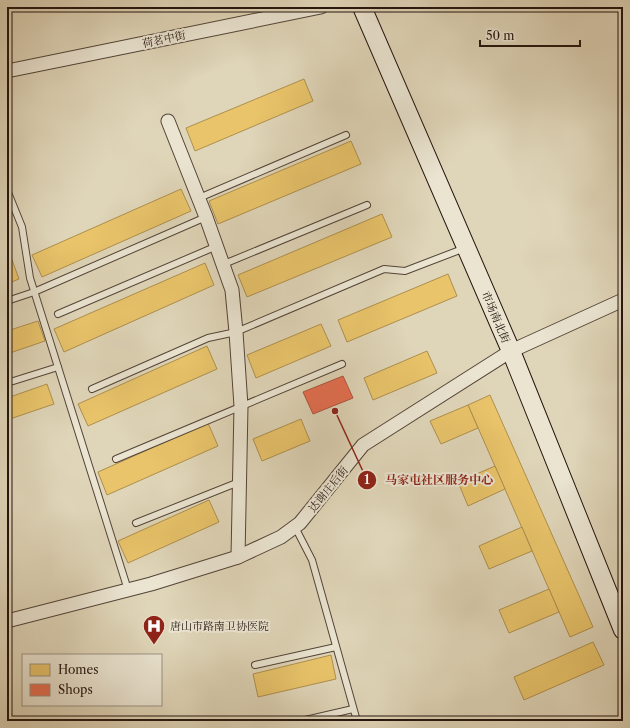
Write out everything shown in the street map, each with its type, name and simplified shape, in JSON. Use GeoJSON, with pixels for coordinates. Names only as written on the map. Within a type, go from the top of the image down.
{"type":"FeatureCollection","features":[{"type":"Feature","properties":{"kind":"street","name":"荷茗中街"},"geometry":{"type":"LineString","coordinates":[[7,72],[321,7]]}},
{"type":"Feature","properties":{"kind":"street","name":"市场南北街"},"geometry":{"type":"LineString","coordinates":[[362,7],[511,351],[623,630]]}},
{"type":"Feature","properties":{"kind":"street"},"geometry":{"type":"LineString","coordinates":[[168,121],[224,264],[232,290],[241,406],[238,557]]}},
{"type":"Feature","properties":{"kind":"street","name":"达谢庄后街"},"geometry":{"type":"LineString","coordinates":[[7,621],[128,590],[238,557],[281,537],[300,523],[363,446],[511,351],[623,300]]}},
{"type":"Feature","properties":{"kind":"lane"},"geometry":{"type":"LineString","coordinates":[[199,198],[346,136]]}},
{"type":"Feature","properties":{"kind":"lane"},"geometry":{"type":"LineString","coordinates":[[7,190],[22,227],[30,278],[34,292],[128,590]]}},
{"type":"Feature","properties":{"kind":"lane"},"geometry":{"type":"LineString","coordinates":[[224,264],[367,205]]}},
{"type":"Feature","properties":{"kind":"lane"},"geometry":{"type":"LineString","coordinates":[[7,301],[34,292],[206,217]]}},
{"type":"Feature","properties":{"kind":"lane"},"geometry":{"type":"LineString","coordinates":[[58,314],[217,246]]}},
{"type":"Feature","properties":{"kind":"lane"},"geometry":{"type":"LineString","coordinates":[[92,389],[208,338],[236,332],[384,269],[405,271],[466,247]]}},
{"type":"Feature","properties":{"kind":"lane"},"geometry":{"type":"LineString","coordinates":[[116,459],[342,364]]}},
{"type":"Feature","properties":{"kind":"lane"},"geometry":{"type":"LineString","coordinates":[[7,383],[58,367]]}},
{"type":"Feature","properties":{"kind":"lane"},"geometry":{"type":"LineString","coordinates":[[136,523],[239,482]]}},
{"type":"Feature","properties":{"kind":"lane"},"geometry":{"type":"LineString","coordinates":[[295,527],[312,560],[356,721]]}},
{"type":"Feature","properties":{"kind":"lane"},"geometry":{"type":"LineString","coordinates":[[255,665],[336,647]]}},
{"type":"Feature","properties":{"kind":"lane"},"geometry":{"type":"LineString","coordinates":[[301,721],[353,709]]}},
{"type":"Feature","properties":{"kind":"building: Homes"},"geometry":{"type":"Polygon","coordinates":[[[304,79],[313,101],[195,151],[186,128],[304,79]]]}},
{"type":"Feature","properties":{"kind":"building: Homes"},"geometry":{"type":"Polygon","coordinates":[[[351,141],[361,164],[218,224],[209,201],[351,141]]]}},
{"type":"Feature","properties":{"kind":"building: Homes"},"geometry":{"type":"Polygon","coordinates":[[[181,189],[191,211],[42,277],[32,255],[181,189]]]}},
{"type":"Feature","properties":{"kind":"building: Homes"},"geometry":{"type":"Polygon","coordinates":[[[382,214],[392,237],[247,297],[238,275],[382,214]]]}},
{"type":"Feature","properties":{"kind":"building: Homes"},"geometry":{"type":"Polygon","coordinates":[[[11,257],[19,279],[7,284],[7,258],[11,257]]]}},
{"type":"Feature","properties":{"kind":"building: Homes"},"geometry":{"type":"Polygon","coordinates":[[[205,263],[214,285],[64,352],[54,329],[205,263]]]}},
{"type":"Feature","properties":{"kind":"building: Homes"},"geometry":{"type":"Polygon","coordinates":[[[448,274],[457,296],[347,342],[338,320],[448,274]]]}},
{"type":"Feature","properties":{"kind":"building: Homes"},"geometry":{"type":"Polygon","coordinates":[[[38,321],[45,341],[7,354],[7,331],[38,321]]]}},
{"type":"Feature","properties":{"kind":"building: Homes"},"geometry":{"type":"Polygon","coordinates":[[[321,324],[331,346],[256,378],[247,355],[321,324]]]}},
{"type":"Feature","properties":{"kind":"building: Homes"},"geometry":{"type":"Polygon","coordinates":[[[207,346],[217,369],[88,426],[78,404],[207,346]]]}},
{"type":"Feature","properties":{"kind":"building: Homes"},"geometry":{"type":"Polygon","coordinates":[[[427,351],[437,373],[373,400],[364,378],[427,351]]]}},
{"type":"Feature","properties":{"kind":"building: Homes"},"geometry":{"type":"Polygon","coordinates":[[[47,384],[54,404],[7,420],[7,398],[47,384]]]}},
{"type":"Feature","properties":{"kind":"building: Homes"},"geometry":{"type":"Polygon","coordinates":[[[490,395],[593,627],[570,637],[468,405],[490,395]]]}},
{"type":"Feature","properties":{"kind":"building: Homes"},"geometry":{"type":"Polygon","coordinates":[[[468,405],[478,428],[441,444],[430,421],[468,405]]]}},
{"type":"Feature","properties":{"kind":"building: Homes"},"geometry":{"type":"Polygon","coordinates":[[[301,419],[310,441],[262,461],[253,439],[301,419]]]}},
{"type":"Feature","properties":{"kind":"building: Homes"},"geometry":{"type":"Polygon","coordinates":[[[208,423],[218,446],[107,495],[98,472],[208,423]]]}},
{"type":"Feature","properties":{"kind":"building: Homes"},"geometry":{"type":"Polygon","coordinates":[[[495,466],[505,489],[468,506],[458,482],[495,466]]]}},
{"type":"Feature","properties":{"kind":"building: Homes"},"geometry":{"type":"Polygon","coordinates":[[[209,500],[219,522],[128,563],[118,541],[209,500]]]}},
{"type":"Feature","properties":{"kind":"building: Homes"},"geometry":{"type":"Polygon","coordinates":[[[522,527],[532,551],[489,569],[479,546],[522,527]]]}},
{"type":"Feature","properties":{"kind":"building: Homes"},"geometry":{"type":"Polygon","coordinates":[[[549,589],[559,612],[509,633],[499,610],[549,589]]]}},
{"type":"Feature","properties":{"kind":"building: Homes"},"geometry":{"type":"Polygon","coordinates":[[[593,642],[604,665],[524,700],[514,677],[593,642]]]}},
{"type":"Feature","properties":{"kind":"building: Homes"},"geometry":{"type":"Polygon","coordinates":[[[331,655],[336,679],[258,697],[253,674],[331,655]]]}},
{"type":"Feature","properties":{"kind":"building: Shops"},"geometry":{"type":"Polygon","coordinates":[[[343,376],[353,398],[313,414],[303,392],[343,376]]]}},
{"type":"Feature","properties":{"kind":"place","name":"马家屯社区服务中心"},"geometry":{"type":"Point","coordinates":[335,411]}},
{"type":"Feature","properties":{"kind":"place","name":"唐山市路南卫协医院"},"geometry":{"type":"Point","coordinates":[154,646]}}]}
